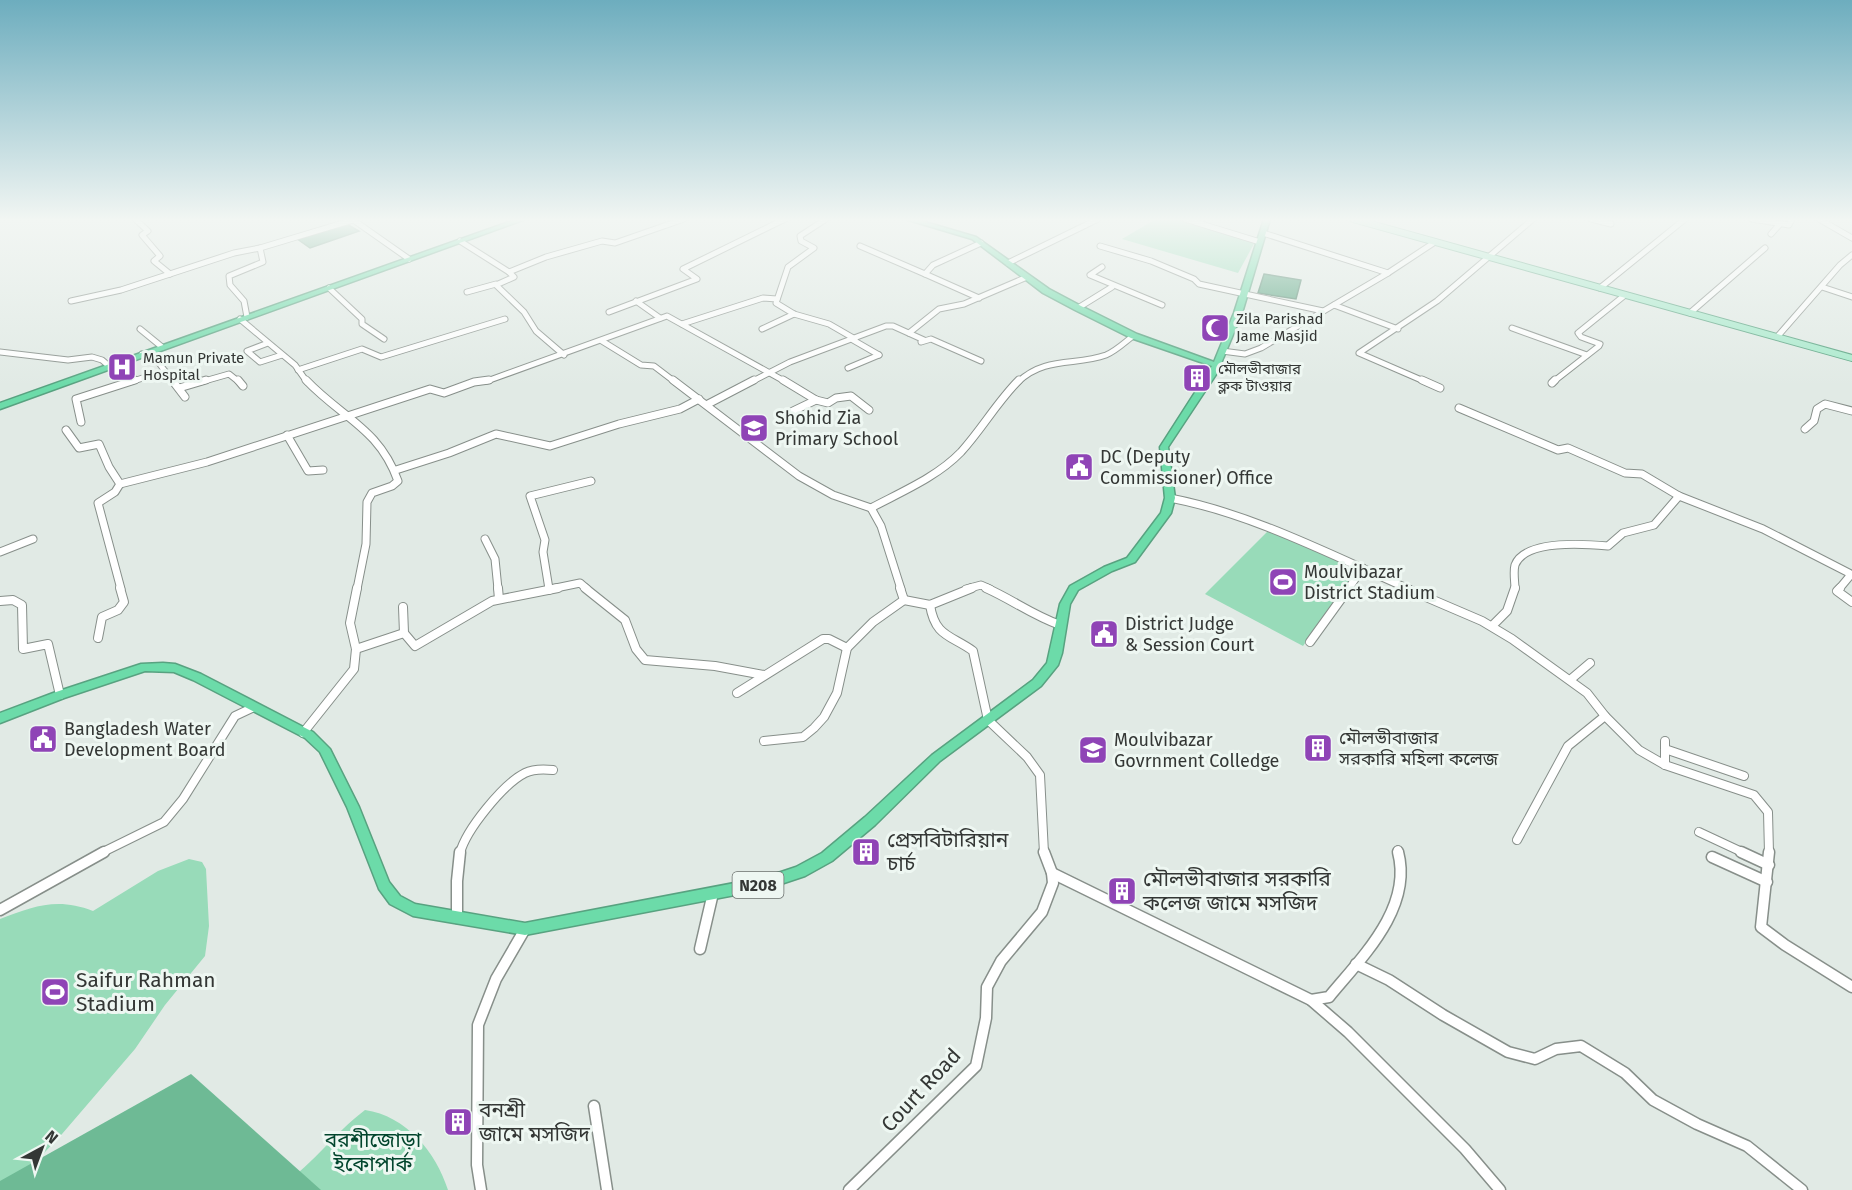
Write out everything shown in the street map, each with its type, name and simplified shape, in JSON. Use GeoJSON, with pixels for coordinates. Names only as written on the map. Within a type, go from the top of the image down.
{"type":"FeatureCollection","features":[{"type":"Feature","properties":{"kind":"highway"},"geometry":{"type":"LineString","coordinates":[[0,406],[366,275]]}},
{"type":"Feature","properties":{"kind":"highway"},"geometry":{"type":"LineString","coordinates":[[1024,275],[1046,291],[1133,336],[1216,365]]}},
{"type":"Feature","properties":{"kind":"highway"},"geometry":{"type":"LineString","coordinates":[[1170,498],[1164,447],[1216,365],[1250,275]]}},
{"type":"Feature","properties":{"kind":"highway","name":"N208"},"geometry":{"type":"LineString","coordinates":[[0,718],[60,695],[145,668],[175,668],[303,733],[324,749],[353,807],[384,885],[395,900],[413,909],[525,929],[766,883],[800,872],[827,857],[870,821],[936,758],[1037,683],[1052,665],[1065,604],[1074,588],[1108,569],[1131,560],[1166,513],[1170,498]]}},
{"type":"Feature","properties":{"kind":"main road"},"geometry":{"type":"LineString","coordinates":[[1554,275],[1852,358]]}},
{"type":"Feature","properties":{"kind":"street"},"geometry":{"type":"LineString","coordinates":[[71,301],[93,297],[168,275]]}},
{"type":"Feature","properties":{"kind":"street"},"geometry":{"type":"LineString","coordinates":[[233,275],[229,276],[230,285],[244,301],[243,318],[298,370],[299,375],[316,391],[371,432],[396,470],[398,481],[392,486],[372,493],[367,502],[366,543],[350,623],[356,649],[354,669],[303,733]]}},
{"type":"Feature","properties":{"kind":"street"},"geometry":{"type":"LineString","coordinates":[[467,292],[514,277],[512,275]]}},
{"type":"Feature","properties":{"kind":"street"},"geometry":{"type":"LineString","coordinates":[[609,312],[697,279],[691,275]]}},
{"type":"Feature","properties":{"kind":"street"},"geometry":{"type":"LineString","coordinates":[[785,275],[777,304],[794,314],[829,324],[879,355],[848,368]]}},
{"type":"Feature","properties":{"kind":"street"},"geometry":{"type":"LineString","coordinates":[[926,275],[979,298]]}},
{"type":"Feature","properties":{"kind":"street"},"geometry":{"type":"LineString","coordinates":[[1091,275],[1112,287],[1162,305]]}},
{"type":"Feature","properties":{"kind":"street"},"geometry":{"type":"LineString","coordinates":[[1183,275],[1199,284],[1243,296],[1323,311]]}},
{"type":"Feature","properties":{"kind":"street"},"geometry":{"type":"LineString","coordinates":[[1222,351],[1238,354],[1250,352],[1385,275]]}},
{"type":"Feature","properties":{"kind":"street"},"geometry":{"type":"LineString","coordinates":[[1440,388],[1359,353],[1437,301],[1468,275]]}},
{"type":"Feature","properties":{"kind":"street"},"geometry":{"type":"LineString","coordinates":[[1600,288],[1617,275]]}},
{"type":"Feature","properties":{"kind":"street"},"geometry":{"type":"LineString","coordinates":[[1690,313],[1734,275]]}},
{"type":"Feature","properties":{"kind":"street"},"geometry":{"type":"LineString","coordinates":[[1776,337],[1832,275]]}},
{"type":"Feature","properties":{"kind":"street"},"geometry":{"type":"LineString","coordinates":[[909,333],[939,309],[964,304],[1027,277]]}},
{"type":"Feature","properties":{"kind":"street"},"geometry":{"type":"LineString","coordinates":[[496,284],[524,312],[536,331],[564,355]]}},
{"type":"Feature","properties":{"kind":"street"},"geometry":{"type":"LineString","coordinates":[[1078,308],[1112,287]]}},
{"type":"Feature","properties":{"kind":"street"},"geometry":{"type":"LineString","coordinates":[[1822,287],[1852,297]]}},
{"type":"Feature","properties":{"kind":"street"},"geometry":{"type":"LineString","coordinates":[[329,288],[350,304],[362,318],[362,324],[384,339]]}},
{"type":"Feature","properties":{"kind":"street"},"geometry":{"type":"LineString","coordinates":[[1552,383],[1600,344],[1581,337],[1578,333],[1625,295]]}},
{"type":"Feature","properties":{"kind":"street"},"geometry":{"type":"LineString","coordinates":[[682,324],[763,298],[777,299]]}},
{"type":"Feature","properties":{"kind":"street"},"geometry":{"type":"LineString","coordinates":[[636,301],[660,318]]}},
{"type":"Feature","properties":{"kind":"street"},"geometry":{"type":"LineString","coordinates":[[1334,305],[1398,329]]}},
{"type":"Feature","properties":{"kind":"street"},"geometry":{"type":"LineString","coordinates":[[762,329],[794,314]]}},
{"type":"Feature","properties":{"kind":"street"},"geometry":{"type":"LineString","coordinates":[[98,638],[102,617],[118,610],[124,602],[98,503],[103,498],[113,495],[120,484],[186,468],[430,389],[447,392],[564,355],[660,318],[668,317],[682,324],[816,400],[828,403],[847,395],[869,411]]}},
{"type":"Feature","properties":{"kind":"street"},"geometry":{"type":"LineString","coordinates":[[298,370],[362,349],[381,357],[505,319]]}},
{"type":"Feature","properties":{"kind":"street"},"geometry":{"type":"LineString","coordinates":[[708,404],[769,372],[890,326],[909,333],[922,342],[933,339],[981,361]]}},
{"type":"Feature","properties":{"kind":"street"},"geometry":{"type":"LineString","coordinates":[[1512,328],[1587,356]]}},
{"type":"Feature","properties":{"kind":"street"},"geometry":{"type":"LineString","coordinates":[[140,329],[162,347]]}},
{"type":"Feature","properties":{"kind":"street"},"geometry":{"type":"LineString","coordinates":[[602,341],[640,365],[654,366],[708,404],[799,476],[833,495],[872,508],[938,471],[960,453],[1001,398],[1025,375],[1060,361],[1092,359],[1109,354],[1133,336]]}},
{"type":"Feature","properties":{"kind":"street"},"geometry":{"type":"LineString","coordinates":[[268,343],[248,352],[260,362],[282,355]]}},
{"type":"Feature","properties":{"kind":"street"},"geometry":{"type":"LineString","coordinates":[[0,352],[68,360],[92,357],[102,360],[109,366]]}},
{"type":"Feature","properties":{"kind":"street"},"geometry":{"type":"LineString","coordinates":[[142,354],[159,363],[184,397]]}},
{"type":"Feature","properties":{"kind":"street"},"geometry":{"type":"LineString","coordinates":[[81,422],[76,399],[165,371]]}},
{"type":"Feature","properties":{"kind":"street"},"geometry":{"type":"LineString","coordinates":[[179,388],[229,374],[233,375],[243,386]]}},
{"type":"Feature","properties":{"kind":"street"},"geometry":{"type":"LineString","coordinates":[[396,470],[449,453],[496,434],[550,446],[619,424],[680,409],[699,399]]}},
{"type":"Feature","properties":{"kind":"street"},"geometry":{"type":"LineString","coordinates":[[790,412],[816,400]]}},
{"type":"Feature","properties":{"kind":"street"},"geometry":{"type":"LineString","coordinates":[[1805,429],[1814,421],[1815,412],[1825,404],[1852,411]]}},
{"type":"Feature","properties":{"kind":"street"},"geometry":{"type":"LineString","coordinates":[[1459,408],[1554,449],[1568,448],[1625,473],[1642,474],[1679,496],[1763,529],[1845,569],[1849,577],[1838,591],[1852,602]]}},
{"type":"Feature","properties":{"kind":"street"},"geometry":{"type":"LineString","coordinates":[[66,430],[79,448],[99,444],[109,467],[120,484]]}},
{"type":"Feature","properties":{"kind":"street"},"geometry":{"type":"LineString","coordinates":[[287,435],[308,471],[323,470]]}},
{"type":"Feature","properties":{"kind":"street"},"geometry":{"type":"LineString","coordinates":[[549,590],[543,552],[545,540],[530,496],[591,481]]}},
{"type":"Feature","properties":{"kind":"street"},"geometry":{"type":"LineString","coordinates":[[1492,626],[1507,611],[1515,592],[1515,566],[1522,556],[1533,550],[1572,543],[1608,546],[1620,533],[1631,528],[1654,525],[1679,496]]}},
{"type":"Feature","properties":{"kind":"street"},"geometry":{"type":"LineString","coordinates":[[1170,498],[1202,504],[1237,516],[1364,568],[1492,626],[1587,693],[1605,716],[1639,750],[1665,765],[1754,795],[1768,812],[1769,865],[1761,923],[1764,931],[1852,987]]}},
{"type":"Feature","properties":{"kind":"street"},"geometry":{"type":"LineString","coordinates":[[872,508],[881,526],[904,600]]}},
{"type":"Feature","properties":{"kind":"street"},"geometry":{"type":"LineString","coordinates":[[0,552],[33,539]]}},
{"type":"Feature","properties":{"kind":"street"},"geometry":{"type":"LineString","coordinates":[[485,539],[495,559],[499,599]]}},
{"type":"Feature","properties":{"kind":"street"},"geometry":{"type":"LineString","coordinates":[[1310,642],[1364,568]]}},
{"type":"Feature","properties":{"kind":"street"},"geometry":{"type":"LineString","coordinates":[[403,607],[404,633],[415,646],[499,599],[574,583],[584,585],[625,620],[636,649],[645,660],[715,666],[764,675]]}},
{"type":"Feature","properties":{"kind":"street"},"geometry":{"type":"LineString","coordinates":[[764,741],[803,737],[824,717],[837,693],[848,648],[873,622],[904,600],[930,606],[959,591],[981,585],[1013,600],[1037,617],[1060,625]]}},
{"type":"Feature","properties":{"kind":"street"},"geometry":{"type":"LineString","coordinates":[[0,601],[14,600],[22,606],[23,649],[48,644],[60,695]]}},
{"type":"Feature","properties":{"kind":"street"},"geometry":{"type":"LineString","coordinates":[[930,606],[931,616],[938,628],[954,641],[973,651],[988,720],[1032,761],[1040,775],[1043,850],[1052,873],[1311,1000],[1348,1032],[1465,1149],[1500,1190]]}},
{"type":"Feature","properties":{"kind":"street"},"geometry":{"type":"LineString","coordinates":[[356,649],[404,633]]}},
{"type":"Feature","properties":{"kind":"street"},"geometry":{"type":"LineString","coordinates":[[737,693],[823,639],[829,639],[848,648]]}},
{"type":"Feature","properties":{"kind":"street"},"geometry":{"type":"LineString","coordinates":[[1570,680],[1590,663]]}},
{"type":"Feature","properties":{"kind":"street"},"geometry":{"type":"LineString","coordinates":[[0,910],[86,860],[164,822],[183,799],[235,716],[252,708]]}},
{"type":"Feature","properties":{"kind":"street"},"geometry":{"type":"LineString","coordinates":[[1517,840],[1568,746],[1605,716]]}},
{"type":"Feature","properties":{"kind":"street"},"geometry":{"type":"LineString","coordinates":[[1665,765],[1665,745],[1744,776]]}},
{"type":"Feature","properties":{"kind":"street"},"geometry":{"type":"LineString","coordinates":[[457,918],[456,894],[459,865],[462,845],[469,832],[517,778],[537,769],[553,770]]}},
{"type":"Feature","properties":{"kind":"street"},"geometry":{"type":"LineString","coordinates":[[1699,832],[1769,865]]}},
{"type":"Feature","properties":{"kind":"street"},"geometry":{"type":"LineString","coordinates":[[1311,1000],[1329,997],[1389,917],[1404,883],[1403,861],[1398,850]]}},
{"type":"Feature","properties":{"kind":"street"},"geometry":{"type":"LineString","coordinates":[[1712,857],[1767,882]]}},
{"type":"Feature","properties":{"kind":"street","name":"Court Road"},"geometry":{"type":"LineString","coordinates":[[849,1190],[976,1066],[986,1018],[987,987],[1001,961],[1042,912],[1053,883],[1052,873]]}},
{"type":"Feature","properties":{"kind":"street"},"geometry":{"type":"LineString","coordinates":[[700,949],[713,893]]}},
{"type":"Feature","properties":{"kind":"street"},"geometry":{"type":"LineString","coordinates":[[481,1190],[477,1165],[478,1025],[496,979],[525,929]]}},
{"type":"Feature","properties":{"kind":"street"},"geometry":{"type":"LineString","coordinates":[[1356,964],[1389,980],[1443,1015],[1508,1052],[1535,1059],[1556,1049],[1581,1046],[1625,1072],[1653,1100],[1696,1124],[1747,1146],[1802,1190]]}},
{"type":"Feature","properties":{"kind":"street"},"geometry":{"type":"LineString","coordinates":[[594,1106],[607,1190]]}},
{"type":"Feature","properties":{"kind":"green space","name":"Moulvibazar District Stadium"},"geometry":{"type":"Polygon","coordinates":[[[1268,531],[1359,569],[1303,646],[1205,594],[1268,531]]]}},
{"type":"Feature","properties":{"kind":"green space"},"geometry":{"type":"Polygon","coordinates":[[[189,859],[202,862],[206,869],[209,926],[205,956],[165,1005],[135,1049],[62,1134],[9,1190],[0,1190],[0,919],[35,907],[57,904],[93,911],[158,871],[189,859]]]}},
{"type":"Feature","properties":{"kind":"green space","name":"বরশীজোড়া ইকোপার্ক"},"geometry":{"type":"Polygon","coordinates":[[[365,1110],[394,1120],[417,1138],[436,1162],[448,1190],[274,1190],[310,1162],[365,1110]]]}},
{"type":"Feature","properties":{"kind":"shaded area"},"geometry":{"type":"Polygon","coordinates":[[[1264,275],[1301,280],[1296,299],[1258,293],[1264,275]]]}},
{"type":"Feature","properties":{"kind":"shaded area"},"geometry":{"type":"Polygon","coordinates":[[[191,1074],[321,1190],[0,1190],[0,1181],[191,1074]]]}},
{"type":"Feature","properties":{"kind":"place","name":"Zila Parishad Jame Masjid"},"geometry":{"type":"Point","coordinates":[1215,328]}},
{"type":"Feature","properties":{"kind":"place","name":"Mamun Private Hospital"},"geometry":{"type":"Point","coordinates":[122,367]}},
{"type":"Feature","properties":{"kind":"place","name":"মৌলভীবাজার ক্লক টাওয়ার"},"geometry":{"type":"Point","coordinates":[1197,378]}},
{"type":"Feature","properties":{"kind":"place","name":"Shohid Zia Primary School"},"geometry":{"type":"Point","coordinates":[754,428]}},
{"type":"Feature","properties":{"kind":"place","name":"DC (Deputy Commissioner) Office"},"geometry":{"type":"Point","coordinates":[1079,467]}},
{"type":"Feature","properties":{"kind":"place","name":"Moulvibazar District Stadium"},"geometry":{"type":"Point","coordinates":[1283,582]}},
{"type":"Feature","properties":{"kind":"place","name":"District Judge & Session Court"},"geometry":{"type":"Point","coordinates":[1104,634]}},
{"type":"Feature","properties":{"kind":"place","name":"Bangladesh Water Development Board"},"geometry":{"type":"Point","coordinates":[43,739]}},
{"type":"Feature","properties":{"kind":"place","name":"মৌলভীবাজার সরকারি মহিলা কলেজ"},"geometry":{"type":"Point","coordinates":[1318,748]}},
{"type":"Feature","properties":{"kind":"place","name":"Moulvibazar Govrnment Colledge"},"geometry":{"type":"Point","coordinates":[1093,750]}},
{"type":"Feature","properties":{"kind":"place","name":"প্রেসবিটারিয়ান চার্চ"},"geometry":{"type":"Point","coordinates":[866,852]}},
{"type":"Feature","properties":{"kind":"place","name":"মৌলভীবাজার সরকারি কলেজ জামে মসজিদ"},"geometry":{"type":"Point","coordinates":[1122,891]}},
{"type":"Feature","properties":{"kind":"place","name":"Saifur Rahman Stadium"},"geometry":{"type":"Point","coordinates":[55,992]}},
{"type":"Feature","properties":{"kind":"place","name":"বনশ্রী জামে মসজিদ"},"geometry":{"type":"Point","coordinates":[458,1122]}}]}
